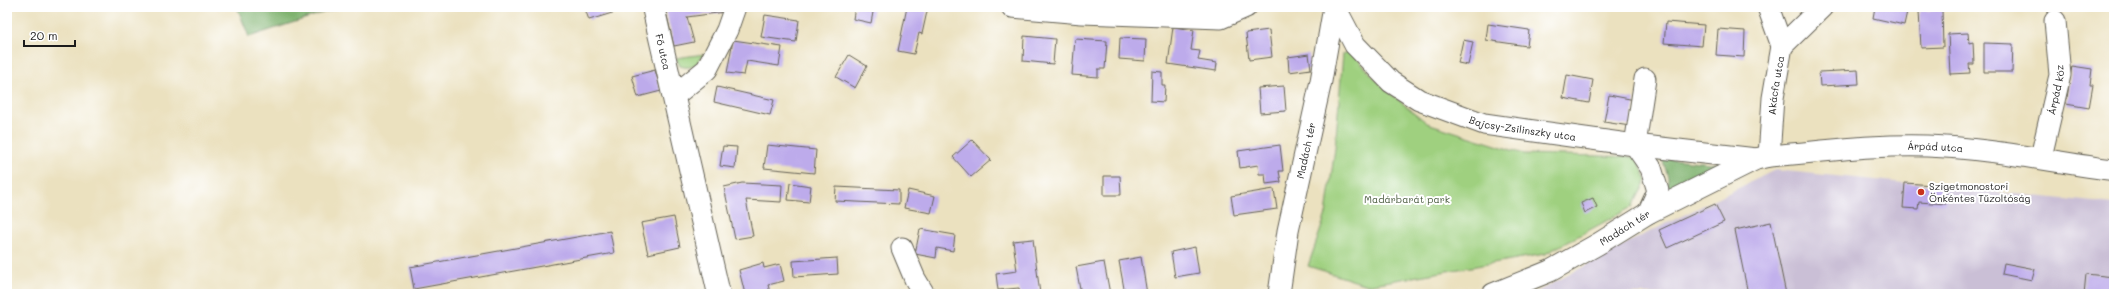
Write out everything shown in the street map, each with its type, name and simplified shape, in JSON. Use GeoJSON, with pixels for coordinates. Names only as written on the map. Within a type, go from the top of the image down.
{"type":"FeatureCollection","features":[{"type":"Feature","properties":{"kind":"main road","name":"Fő utca"},"geometry":{"type":"LineString","coordinates":[[653,7],[719,294]]}},
{"type":"Feature","properties":{"kind":"street"},"geometry":{"type":"LineString","coordinates":[[674,96],[707,68],[727,30],[736,7]]}},
{"type":"Feature","properties":{"kind":"street"},"geometry":{"type":"LineString","coordinates":[[1012,7],[1082,13],[1221,18],[1246,7]]}},
{"type":"Feature","properties":{"kind":"street","name":"Bajcsy-Zsilinszky utca"},"geometry":{"type":"LineString","coordinates":[[1335,7],[1355,45],[1391,82],[1419,100],[1484,124],[1635,145],[1762,157]]}},
{"type":"Feature","properties":{"kind":"street","name":"Madách tér"},"geometry":{"type":"LineString","coordinates":[[1279,294],[1288,231],[1321,81],[1335,7]]}},
{"type":"Feature","properties":{"kind":"street"},"geometry":{"type":"LineString","coordinates":[[1768,7],[1782,46]]}},
{"type":"Feature","properties":{"kind":"street","name":"Akácfa utca"},"geometry":{"type":"LineString","coordinates":[[1762,157],[1782,46],[1822,7]]}},
{"type":"Feature","properties":{"kind":"street","name":"Árpád köz"},"geometry":{"type":"LineString","coordinates":[[2041,157],[2060,75],[2055,21]]}},
{"type":"Feature","properties":{"kind":"street"},"geometry":{"type":"LineString","coordinates":[[1646,79],[1635,145],[1651,168],[1658,190],[1648,213]]}},
{"type":"Feature","properties":{"kind":"street","name":"Árpád utca"},"geometry":{"type":"LineString","coordinates":[[1762,157],[1892,146],[1927,146],[2041,157],[2070,164],[2114,170]]}},
{"type":"Feature","properties":{"kind":"street","name":"Madách tér"},"geometry":{"type":"LineString","coordinates":[[1493,294],[1550,271],[1598,244],[1648,213],[1762,157]]}},
{"type":"Feature","properties":{"kind":"street"},"geometry":{"type":"LineString","coordinates":[[902,248],[915,279],[924,294]]}},
{"type":"Feature","properties":{"kind":"shaded area"},"geometry":{"type":"Polygon","coordinates":[[[1775,170],[2114,204],[2114,294],[1533,294],[1629,242],[1775,170]]]}},
{"type":"Feature","properties":{"kind":"green space"},"geometry":{"type":"Polygon","coordinates":[[[237,7],[341,7],[249,37],[237,7]]]}},
{"type":"Feature","properties":{"kind":"green space","name":"Madárbarát park"},"geometry":{"type":"Polygon","coordinates":[[[1349,50],[1385,89],[1427,123],[1524,154],[1636,157],[1647,180],[1632,207],[1545,254],[1367,285],[1308,266],[1326,214],[1335,148],[1343,54],[1349,50]]]}},
{"type":"Feature","properties":{"kind":"green space"},"geometry":{"type":"Polygon","coordinates":[[[704,54],[697,63],[691,67],[680,66],[676,58],[704,54]]]}},
{"type":"Feature","properties":{"kind":"green space"},"geometry":{"type":"Polygon","coordinates":[[[1662,158],[1720,164],[1667,193],[1668,177],[1662,158]]]}},
{"type":"Feature","properties":{"kind":"building"},"geometry":{"type":"Polygon","coordinates":[[[592,7],[632,7],[589,20],[585,9],[592,7]]]}},
{"type":"Feature","properties":{"kind":"building"},"geometry":{"type":"Polygon","coordinates":[[[665,7],[726,7],[725,12],[687,17],[694,42],[674,46],[665,7]]]}},
{"type":"Feature","properties":{"kind":"building"},"geometry":{"type":"Polygon","coordinates":[[[855,7],[874,7],[871,23],[853,19],[855,7]]]}},
{"type":"Feature","properties":{"kind":"building"},"geometry":{"type":"Polygon","coordinates":[[[907,7],[928,7],[922,34],[919,33],[914,54],[898,51],[907,7]]]}},
{"type":"Feature","properties":{"kind":"building"},"geometry":{"type":"Polygon","coordinates":[[[1875,7],[1908,7],[1904,25],[1873,18],[1875,7]]]}},
{"type":"Feature","properties":{"kind":"building"},"geometry":{"type":"Polygon","coordinates":[[[1942,10],[1943,47],[1921,48],[1919,11],[1942,10]]]}},
{"type":"Feature","properties":{"kind":"building"},"geometry":{"type":"Polygon","coordinates":[[[765,15],[799,20],[796,42],[761,37],[765,15]]]}},
{"type":"Feature","properties":{"kind":"building"},"geometry":{"type":"Polygon","coordinates":[[[1666,22],[1704,25],[1702,46],[1664,43],[1666,22]]]}},
{"type":"Feature","properties":{"kind":"building"},"geometry":{"type":"Polygon","coordinates":[[[1488,24],[1529,30],[1527,46],[1486,40],[1488,24]]]}},
{"type":"Feature","properties":{"kind":"building"},"geometry":{"type":"Polygon","coordinates":[[[1173,27],[1194,30],[1191,50],[1200,51],[1198,60],[1217,63],[1216,71],[1168,64],[1173,27]]]}},
{"type":"Feature","properties":{"kind":"building"},"geometry":{"type":"Polygon","coordinates":[[[1718,29],[1745,31],[1744,57],[1716,55],[1718,29]]]}},
{"type":"Feature","properties":{"kind":"building"},"geometry":{"type":"Polygon","coordinates":[[[1269,30],[1272,57],[1249,60],[1246,33],[1269,30]]]}},
{"type":"Feature","properties":{"kind":"building"},"geometry":{"type":"Polygon","coordinates":[[[1968,33],[1969,43],[1973,42],[1974,64],[1969,64],[1970,73],[1950,74],[1948,34],[1968,33]]]}},
{"type":"Feature","properties":{"kind":"building"},"geometry":{"type":"Polygon","coordinates":[[[1024,36],[1055,39],[1053,64],[1023,61],[1024,36]]]}},
{"type":"Feature","properties":{"kind":"building"},"geometry":{"type":"Polygon","coordinates":[[[1120,38],[1146,39],[1145,61],[1119,59],[1120,38]]]}},
{"type":"Feature","properties":{"kind":"building"},"geometry":{"type":"Polygon","coordinates":[[[1075,39],[1107,41],[1105,69],[1098,69],[1098,77],[1072,75],[1075,39]]]}},
{"type":"Feature","properties":{"kind":"building"},"geometry":{"type":"Polygon","coordinates":[[[733,40],[782,47],[779,66],[747,61],[744,75],[727,73],[733,40]]]}},
{"type":"Feature","properties":{"kind":"building"},"geometry":{"type":"Polygon","coordinates":[[[1463,40],[1473,42],[1468,65],[1458,63],[1463,40]]]}},
{"type":"Feature","properties":{"kind":"building"},"geometry":{"type":"Polygon","coordinates":[[[1984,43],[2013,44],[2012,72],[1984,72],[1984,43]]]}},
{"type":"Feature","properties":{"kind":"building"},"geometry":{"type":"Polygon","coordinates":[[[1309,54],[1311,69],[1289,72],[1288,57],[1309,54]]]}},
{"type":"Feature","properties":{"kind":"building"},"geometry":{"type":"Polygon","coordinates":[[[849,55],[867,66],[855,88],[836,77],[849,55]]]}},
{"type":"Feature","properties":{"kind":"building"},"geometry":{"type":"Polygon","coordinates":[[[2072,66],[2092,69],[2090,85],[2093,85],[2089,108],[2066,104],[2072,66]]]}},
{"type":"Feature","properties":{"kind":"building"},"geometry":{"type":"Polygon","coordinates":[[[655,70],[661,91],[638,97],[632,76],[655,70]]]}},
{"type":"Feature","properties":{"kind":"building"},"geometry":{"type":"Polygon","coordinates":[[[1858,70],[1859,84],[1820,86],[1819,72],[1858,70]]]}},
{"type":"Feature","properties":{"kind":"building"},"geometry":{"type":"Polygon","coordinates":[[[1152,71],[1162,72],[1162,85],[1165,85],[1164,102],[1151,101],[1152,71]]]}},
{"type":"Feature","properties":{"kind":"building"},"geometry":{"type":"Polygon","coordinates":[[[1567,75],[1593,80],[1589,103],[1563,98],[1567,75]]]}},
{"type":"Feature","properties":{"kind":"building"},"geometry":{"type":"Polygon","coordinates":[[[1284,86],[1286,111],[1260,113],[1258,88],[1284,86]]]}},
{"type":"Feature","properties":{"kind":"building"},"geometry":{"type":"Polygon","coordinates":[[[717,87],[774,100],[770,115],[714,102],[717,87]]]}},
{"type":"Feature","properties":{"kind":"building"},"geometry":{"type":"Polygon","coordinates":[[[1609,95],[1635,100],[1630,126],[1604,122],[1609,95]]]}},
{"type":"Feature","properties":{"kind":"building"},"geometry":{"type":"Polygon","coordinates":[[[972,140],[991,160],[971,177],[953,157],[972,140]]]}},
{"type":"Feature","properties":{"kind":"building"},"geometry":{"type":"Polygon","coordinates":[[[767,145],[816,150],[814,173],[764,168],[767,145]]]}},
{"type":"Feature","properties":{"kind":"building"},"geometry":{"type":"Polygon","coordinates":[[[1280,145],[1283,171],[1279,171],[1281,182],[1266,184],[1265,174],[1259,174],[1258,165],[1240,168],[1238,151],[1280,145]]]}},
{"type":"Feature","properties":{"kind":"building"},"geometry":{"type":"Polygon","coordinates":[[[723,146],[737,147],[735,168],[720,166],[723,146]]]}},
{"type":"Feature","properties":{"kind":"building"},"geometry":{"type":"Polygon","coordinates":[[[1104,176],[1120,176],[1121,195],[1104,195],[1104,176]]]}},
{"type":"Feature","properties":{"kind":"building"},"geometry":{"type":"Polygon","coordinates":[[[742,183],[782,185],[781,202],[746,200],[753,236],[735,239],[724,187],[742,183]]]}},
{"type":"Feature","properties":{"kind":"building"},"geometry":{"type":"Polygon","coordinates":[[[790,183],[811,186],[809,202],[788,200],[790,183]]]}},
{"type":"Feature","properties":{"kind":"building"},"geometry":{"type":"Polygon","coordinates":[[[1905,183],[1947,186],[1946,204],[1919,202],[1918,209],[1903,208],[1905,183]]]}},
{"type":"Feature","properties":{"kind":"building"},"geometry":{"type":"Polygon","coordinates":[[[836,187],[899,190],[899,204],[835,201],[836,187]]]}},
{"type":"Feature","properties":{"kind":"building"},"geometry":{"type":"Polygon","coordinates":[[[1274,189],[1277,209],[1234,215],[1231,196],[1274,189]]]}},
{"type":"Feature","properties":{"kind":"building"},"geometry":{"type":"Polygon","coordinates":[[[908,190],[935,196],[931,213],[904,208],[908,190]]]}},
{"type":"Feature","properties":{"kind":"building"},"geometry":{"type":"Polygon","coordinates":[[[1593,198],[1597,207],[1585,213],[1581,203],[1593,198]]]}},
{"type":"Feature","properties":{"kind":"building"},"geometry":{"type":"Polygon","coordinates":[[[1715,204],[1724,222],[1667,248],[1659,230],[1715,204]]]}},
{"type":"Feature","properties":{"kind":"building"},"geometry":{"type":"Polygon","coordinates":[[[674,217],[680,247],[648,254],[641,223],[674,217]]]}},
{"type":"Feature","properties":{"kind":"building"},"geometry":{"type":"Polygon","coordinates":[[[1771,222],[1786,294],[1748,294],[1735,230],[1771,222]]]}},
{"type":"Feature","properties":{"kind":"building"},"geometry":{"type":"Polygon","coordinates":[[[920,229],[955,235],[953,251],[937,248],[936,258],[915,254],[920,229]]]}},
{"type":"Feature","properties":{"kind":"building"},"geometry":{"type":"Polygon","coordinates":[[[610,231],[614,253],[414,289],[410,267],[610,231]]]}},
{"type":"Feature","properties":{"kind":"building"},"geometry":{"type":"Polygon","coordinates":[[[1033,239],[1040,294],[1020,294],[1019,288],[998,290],[996,274],[1017,271],[1013,241],[1033,239]]]}},
{"type":"Feature","properties":{"kind":"building"},"geometry":{"type":"Polygon","coordinates":[[[1195,247],[1199,273],[1175,277],[1171,252],[1195,247]]]}},
{"type":"Feature","properties":{"kind":"building"},"geometry":{"type":"Polygon","coordinates":[[[1141,257],[1147,294],[1125,294],[1119,261],[1141,257]]]}},
{"type":"Feature","properties":{"kind":"building"},"geometry":{"type":"Polygon","coordinates":[[[837,258],[838,274],[794,277],[793,261],[837,258]]]}},
{"type":"Feature","properties":{"kind":"building"},"geometry":{"type":"Polygon","coordinates":[[[1104,262],[1110,294],[1081,294],[1076,267],[1104,262]]]}},
{"type":"Feature","properties":{"kind":"building"},"geometry":{"type":"Polygon","coordinates":[[[763,263],[764,268],[780,264],[784,281],[768,285],[770,292],[745,294],[739,270],[763,263]]]}},
{"type":"Feature","properties":{"kind":"building"},"geometry":{"type":"Polygon","coordinates":[[[2004,263],[2035,269],[2032,280],[2002,274],[2004,263]]]}},
{"type":"Feature","properties":{"kind":"building"},"geometry":{"type":"Polygon","coordinates":[[[2086,274],[2114,277],[2114,294],[2084,294],[2086,274]]]}},
{"type":"Feature","properties":{"kind":"place","name":"Szigetmonostori Önkéntes Tűzoltóság"},"geometry":{"type":"Point","coordinates":[1921,192]}}]}
